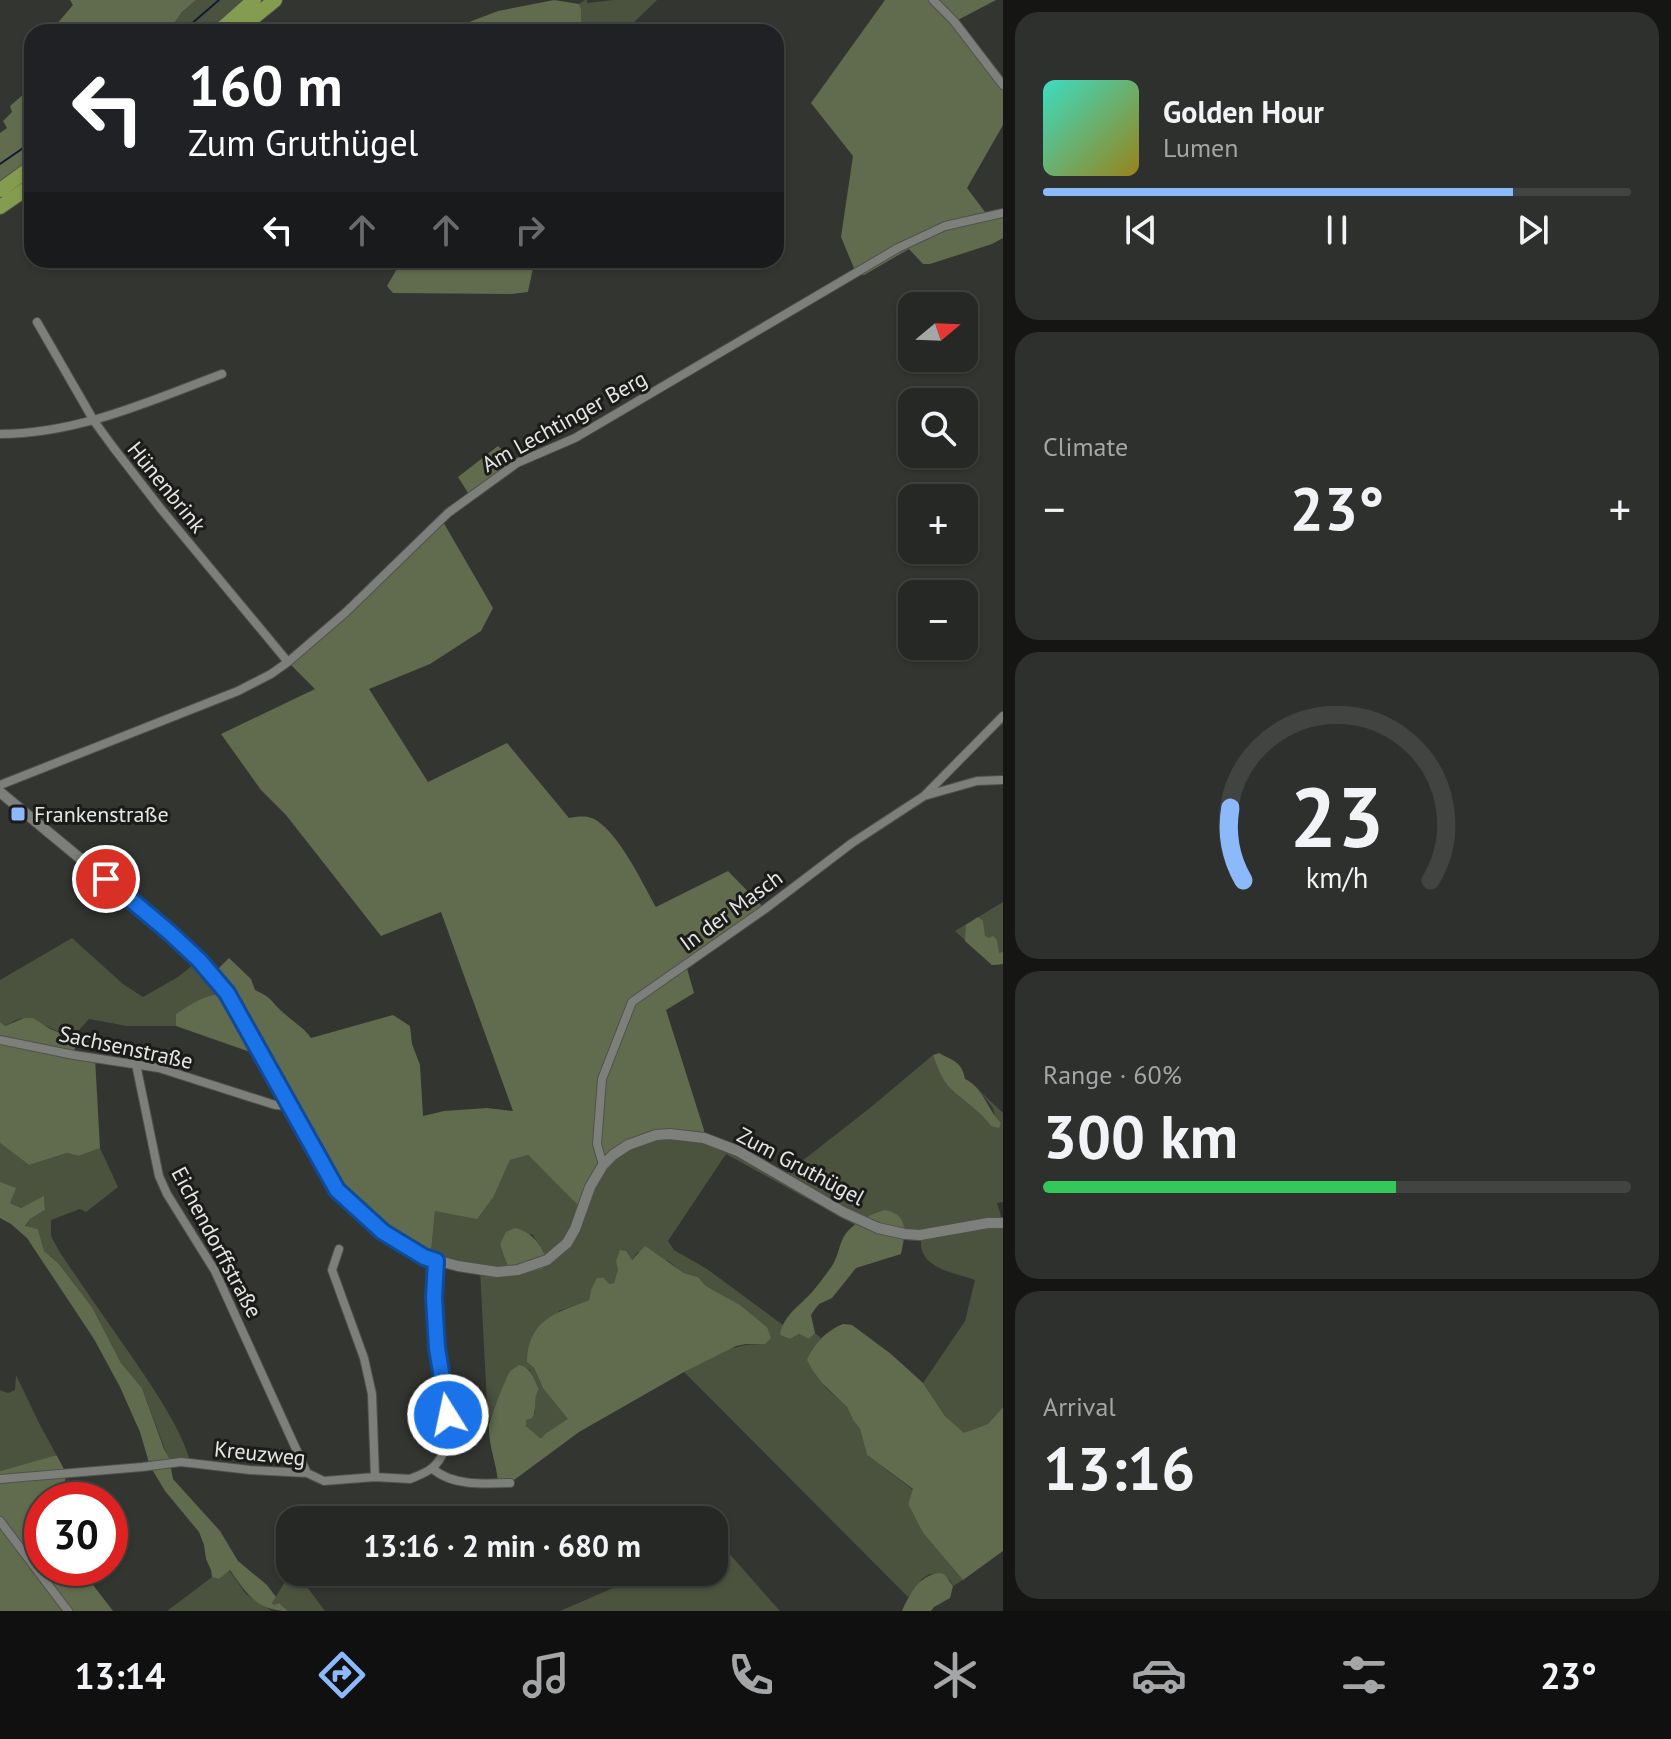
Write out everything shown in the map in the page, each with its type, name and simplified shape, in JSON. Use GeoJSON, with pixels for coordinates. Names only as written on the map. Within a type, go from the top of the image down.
{"type":"FeatureCollection","features":[{"type":"Feature","properties":{"kind":"highway"},"geometry":{"type":"LineString","coordinates":[[227,24],[254,0]]}},
{"type":"Feature","properties":{"kind":"highway"},"geometry":{"type":"LineString","coordinates":[[246,24],[275,0]]}},
{"type":"Feature","properties":{"kind":"highway"},"geometry":{"type":"LineString","coordinates":[[0,190],[24,173]]}},
{"type":"Feature","properties":{"kind":"highway"},"geometry":{"type":"LineString","coordinates":[[0,207],[24,190]]}},
{"type":"Feature","properties":{"kind":"street"},"geometry":{"type":"LineString","coordinates":[[933,0],[954,21],[1003,85]]}},
{"type":"Feature","properties":{"kind":"street","name":"Am Lechtinger Berg"},"geometry":{"type":"LineString","coordinates":[[0,785],[238,691],[271,674],[346,612],[448,513],[517,463],[575,438],[898,248],[945,226],[1003,213]]}},
{"type":"Feature","properties":{"kind":"street","name":"Hünenbrink"},"geometry":{"type":"LineString","coordinates":[[37,322],[94,421],[161,509],[288,662]]}},
{"type":"Feature","properties":{"kind":"street"},"geometry":{"type":"LineString","coordinates":[[0,434],[32,432],[94,421],[222,374]]}},
{"type":"Feature","properties":{"kind":"street"},"geometry":{"type":"LineString","coordinates":[[924,796],[1003,716]]}},
{"type":"Feature","properties":{"kind":"street","name":"In der Masch"},"geometry":{"type":"LineString","coordinates":[[603,1165],[597,1144],[602,1079],[632,1002],[765,909],[852,843],[924,796],[977,781],[1003,780]]}},
{"type":"Feature","properties":{"kind":"street","name":"Zum Gruthügel"},"geometry":{"type":"LineString","coordinates":[[0,792],[169,932],[206,968],[227,993],[337,1190],[393,1239],[424,1257],[497,1272],[518,1270],[547,1260],[567,1243],[590,1187],[603,1165],[628,1145],[656,1135],[704,1138],[738,1151],[843,1212],[878,1228],[920,1235],[1003,1223]]}},
{"type":"Feature","properties":{"kind":"street","name":"Sachsenstraße"},"geometry":{"type":"LineString","coordinates":[[0,1040],[159,1068],[275,1105],[290,1106]]}},
{"type":"Feature","properties":{"kind":"street","name":"Eichendorffstraße"},"geometry":{"type":"LineString","coordinates":[[136,1064],[159,1176],[215,1271],[307,1473]]}},
{"type":"Feature","properties":{"kind":"street"},"geometry":{"type":"LineString","coordinates":[[339,1249],[332,1270],[364,1358],[372,1394],[375,1477]]}},
{"type":"Feature","properties":{"kind":"street"},"geometry":{"type":"LineString","coordinates":[[436,1261],[434,1298],[437,1348],[448,1415],[447,1442],[432,1468],[447,1478],[465,1482],[510,1483]]}},
{"type":"Feature","properties":{"kind":"street","name":"Kreuzweg"},"geometry":{"type":"LineString","coordinates":[[0,1479],[181,1462],[307,1473],[324,1481],[375,1477],[410,1479],[432,1468]]}},
{"type":"Feature","properties":{"kind":"street"},"geometry":{"type":"LineString","coordinates":[[0,1521],[68,1611]]}},
{"type":"Feature","properties":{"kind":"green space"},"geometry":{"type":"Polygon","coordinates":[[[70,0],[196,0],[174,24],[57,24],[73,5],[70,0]]]}},
{"type":"Feature","properties":{"kind":"green space"},"geometry":{"type":"Polygon","coordinates":[[[196,0],[246,0],[218,24],[174,24],[196,0]]]}},
{"type":"Feature","properties":{"kind":"green space"},"geometry":{"type":"Polygon","coordinates":[[[554,0],[579,4],[581,24],[464,24],[498,11],[554,0]]]}},
{"type":"Feature","properties":{"kind":"green space"},"geometry":{"type":"Polygon","coordinates":[[[585,0],[587,3],[657,0],[632,24],[580,24],[579,4],[585,0]]]}},
{"type":"Feature","properties":{"kind":"green space"},"geometry":{"type":"Polygon","coordinates":[[[885,0],[996,0],[954,22],[1003,86],[1003,125],[967,188],[988,216],[1003,213],[1003,238],[930,264],[923,264],[909,249],[864,275],[856,273],[841,237],[853,156],[811,103],[885,0]]]}},
{"type":"Feature","properties":{"kind":"green space"},"geometry":{"type":"Polygon","coordinates":[[[24,94],[24,167],[0,184],[0,133],[7,128],[3,121],[12,112],[10,106],[24,94]]]}},
{"type":"Feature","properties":{"kind":"green space"},"geometry":{"type":"Polygon","coordinates":[[[397,268],[533,268],[528,292],[512,294],[393,293],[387,286],[397,268]]]}},
{"type":"Feature","properties":{"kind":"green space"},"geometry":{"type":"Polygon","coordinates":[[[498,446],[517,463],[470,496],[458,477],[498,446]]]}},
{"type":"Feature","properties":{"kind":"green space"},"geometry":{"type":"Polygon","coordinates":[[[442,520],[493,608],[481,631],[430,664],[369,689],[428,782],[507,743],[569,818],[588,817],[608,830],[627,855],[656,907],[728,871],[765,909],[686,965],[694,993],[666,1010],[704,1138],[670,1134],[613,1155],[582,1209],[528,1155],[510,1160],[494,1196],[477,1219],[435,1211],[431,1252],[424,1257],[337,1190],[259,1050],[253,1053],[176,1026],[176,1014],[206,997],[226,993],[212,975],[229,958],[251,979],[255,990],[270,999],[311,1038],[393,1015],[410,1026],[412,1044],[420,1065],[423,1116],[487,1108],[513,1111],[441,912],[381,936],[286,815],[261,790],[221,734],[315,689],[288,662],[442,520]]]}},
{"type":"Feature","properties":{"kind":"green space"},"geometry":{"type":"Polygon","coordinates":[[[1003,902],[1003,964],[992,965],[955,931],[1003,902]]]}},
{"type":"Feature","properties":{"kind":"green space"},"geometry":{"type":"Polygon","coordinates":[[[978,917],[983,921],[985,936],[993,936],[997,940],[999,953],[1003,952],[1003,964],[992,965],[965,941],[966,925],[978,917]]]}},
{"type":"Feature","properties":{"kind":"green space"},"geometry":{"type":"Polygon","coordinates":[[[72,938],[123,984],[143,997],[178,977],[199,960],[227,993],[176,1014],[176,1026],[127,1026],[89,1019],[72,1038],[27,1018],[5,1026],[0,1022],[0,980],[72,938]]]}},
{"type":"Feature","properties":{"kind":"green space"},"geometry":{"type":"Polygon","coordinates":[[[24,1018],[33,1018],[50,1029],[76,1039],[74,1055],[95,1058],[100,1148],[79,1156],[67,1153],[29,1165],[0,1143],[0,1022],[5,1026],[24,1018]]]}},
{"type":"Feature","properties":{"kind":"green space"},"geometry":{"type":"Polygon","coordinates":[[[939,1053],[959,1065],[965,1079],[977,1088],[1001,1123],[999,1128],[991,1126],[948,1086],[933,1055],[939,1053]]]}},
{"type":"Feature","properties":{"kind":"green space"},"geometry":{"type":"Polygon","coordinates":[[[933,1055],[948,1086],[991,1126],[995,1117],[993,1108],[980,1091],[1003,1113],[1003,1202],[997,1203],[1003,1223],[1003,1407],[988,1424],[964,1434],[945,1416],[923,1383],[965,1321],[975,1280],[932,1263],[922,1250],[921,1241],[904,1240],[905,1234],[861,1221],[855,1225],[726,1154],[668,1241],[674,1250],[707,1269],[783,1325],[780,1335],[790,1339],[799,1334],[809,1339],[815,1333],[821,1338],[812,1350],[824,1386],[847,1407],[860,1429],[867,1455],[913,1490],[908,1504],[923,1533],[963,1580],[953,1586],[950,1580],[930,1574],[908,1597],[684,1372],[732,1348],[765,1344],[767,1327],[740,1305],[706,1286],[698,1277],[684,1273],[668,1261],[638,1252],[614,1283],[591,1290],[589,1300],[559,1311],[527,1362],[569,1419],[543,1438],[526,1426],[526,1420],[535,1413],[535,1396],[539,1389],[530,1370],[519,1365],[506,1380],[488,1423],[480,1270],[424,1257],[431,1251],[435,1211],[494,1196],[510,1160],[528,1155],[582,1208],[603,1165],[642,1139],[704,1138],[783,1176],[933,1055]],[[532,1234],[500,1244],[513,1276],[544,1252],[532,1234]]]}},
{"type":"Feature","properties":{"kind":"green space"},"geometry":{"type":"Polygon","coordinates":[[[0,1143],[29,1165],[67,1153],[79,1156],[100,1148],[118,1187],[86,1212],[80,1209],[51,1220],[51,1236],[165,1407],[191,1463],[170,1463],[142,1388],[121,1363],[92,1307],[58,1263],[44,1251],[38,1229],[25,1227],[30,1219],[45,1210],[44,1197],[21,1208],[10,1203],[0,1182],[0,1143]]]}},
{"type":"Feature","properties":{"kind":"green space"},"geometry":{"type":"Polygon","coordinates":[[[0,1182],[16,1188],[10,1203],[21,1208],[44,1196],[45,1210],[25,1226],[38,1229],[44,1251],[58,1263],[92,1307],[121,1363],[142,1388],[169,1458],[173,1479],[220,1531],[238,1561],[267,1585],[276,1597],[272,1603],[279,1603],[288,1611],[260,1604],[247,1593],[230,1570],[219,1579],[212,1577],[199,1532],[165,1491],[150,1466],[140,1432],[94,1339],[27,1238],[0,1218],[0,1182]]]}},
{"type":"Feature","properties":{"kind":"green space"},"geometry":{"type":"Polygon","coordinates":[[[885,1210],[899,1216],[904,1226],[901,1254],[856,1268],[832,1298],[819,1304],[811,1315],[815,1333],[809,1339],[799,1334],[790,1339],[780,1335],[789,1316],[832,1266],[847,1232],[864,1218],[885,1210]]]}},
{"type":"Feature","properties":{"kind":"green space"},"geometry":{"type":"Polygon","coordinates":[[[515,1228],[526,1232],[539,1244],[547,1260],[542,1269],[512,1276],[500,1244],[506,1232],[515,1228]]]}},
{"type":"Feature","properties":{"kind":"green space"},"geometry":{"type":"Polygon","coordinates":[[[645,1246],[740,1305],[767,1327],[771,1338],[765,1344],[736,1346],[684,1372],[579,1432],[510,1483],[498,1483],[489,1426],[509,1373],[519,1365],[523,1366],[539,1389],[535,1411],[532,1418],[526,1420],[526,1426],[540,1438],[568,1419],[527,1362],[532,1336],[555,1314],[589,1300],[597,1278],[614,1283],[620,1250],[626,1251],[632,1260],[645,1246]]]}},
{"type":"Feature","properties":{"kind":"green space"},"geometry":{"type":"Polygon","coordinates":[[[843,1324],[852,1325],[891,1354],[923,1383],[945,1416],[964,1433],[988,1424],[1003,1407],[1003,1551],[963,1580],[923,1533],[908,1504],[913,1489],[867,1455],[860,1429],[847,1407],[824,1385],[807,1360],[821,1338],[843,1324]]]}},
{"type":"Feature","properties":{"kind":"green space"},"geometry":{"type":"Polygon","coordinates":[[[16,1375],[57,1456],[0,1471],[0,1390],[8,1393],[15,1390],[16,1375]]]}},
{"type":"Feature","properties":{"kind":"green space"},"geometry":{"type":"Polygon","coordinates":[[[57,1456],[66,1473],[65,1482],[24,1482],[24,1586],[94,1586],[113,1611],[0,1611],[0,1471],[57,1456]]]}},
{"type":"Feature","properties":{"kind":"green space"},"geometry":{"type":"Polygon","coordinates":[[[728,1552],[780,1611],[560,1611],[618,1586],[728,1586],[728,1552]]]}},
{"type":"Feature","properties":{"kind":"green space"},"geometry":{"type":"Polygon","coordinates":[[[229,1570],[246,1594],[272,1611],[167,1611],[212,1577],[219,1579],[229,1570]]]}},
{"type":"Feature","properties":{"kind":"green space"},"geometry":{"type":"Polygon","coordinates":[[[939,1573],[944,1574],[953,1586],[950,1598],[931,1611],[902,1611],[920,1582],[939,1573]]]}},
{"type":"Feature","properties":{"kind":"green space"},"geometry":{"type":"Polygon","coordinates":[[[282,1586],[306,1586],[325,1611],[288,1611],[279,1603],[272,1603],[282,1586]]]}},
{"type":"Feature","properties":{"kind":"waterway"},"geometry":{"type":"LineString","coordinates":[[191,24],[219,0]]}},
{"type":"Feature","properties":{"kind":"waterway"},"geometry":{"type":"LineString","coordinates":[[0,164],[24,148]]}},
{"type":"Feature","properties":{"kind":"place","name":"Frankenstraße"},"geometry":{"type":"Point","coordinates":[18,814]}},
{"type":"Feature","properties":{"kind":"route"},"geometry":{"type":"LineString","coordinates":[[106,879],[199,960],[227,993],[337,1190],[383,1232],[403,1246],[436,1261],[434,1298],[437,1348],[448,1415]]}}]}
